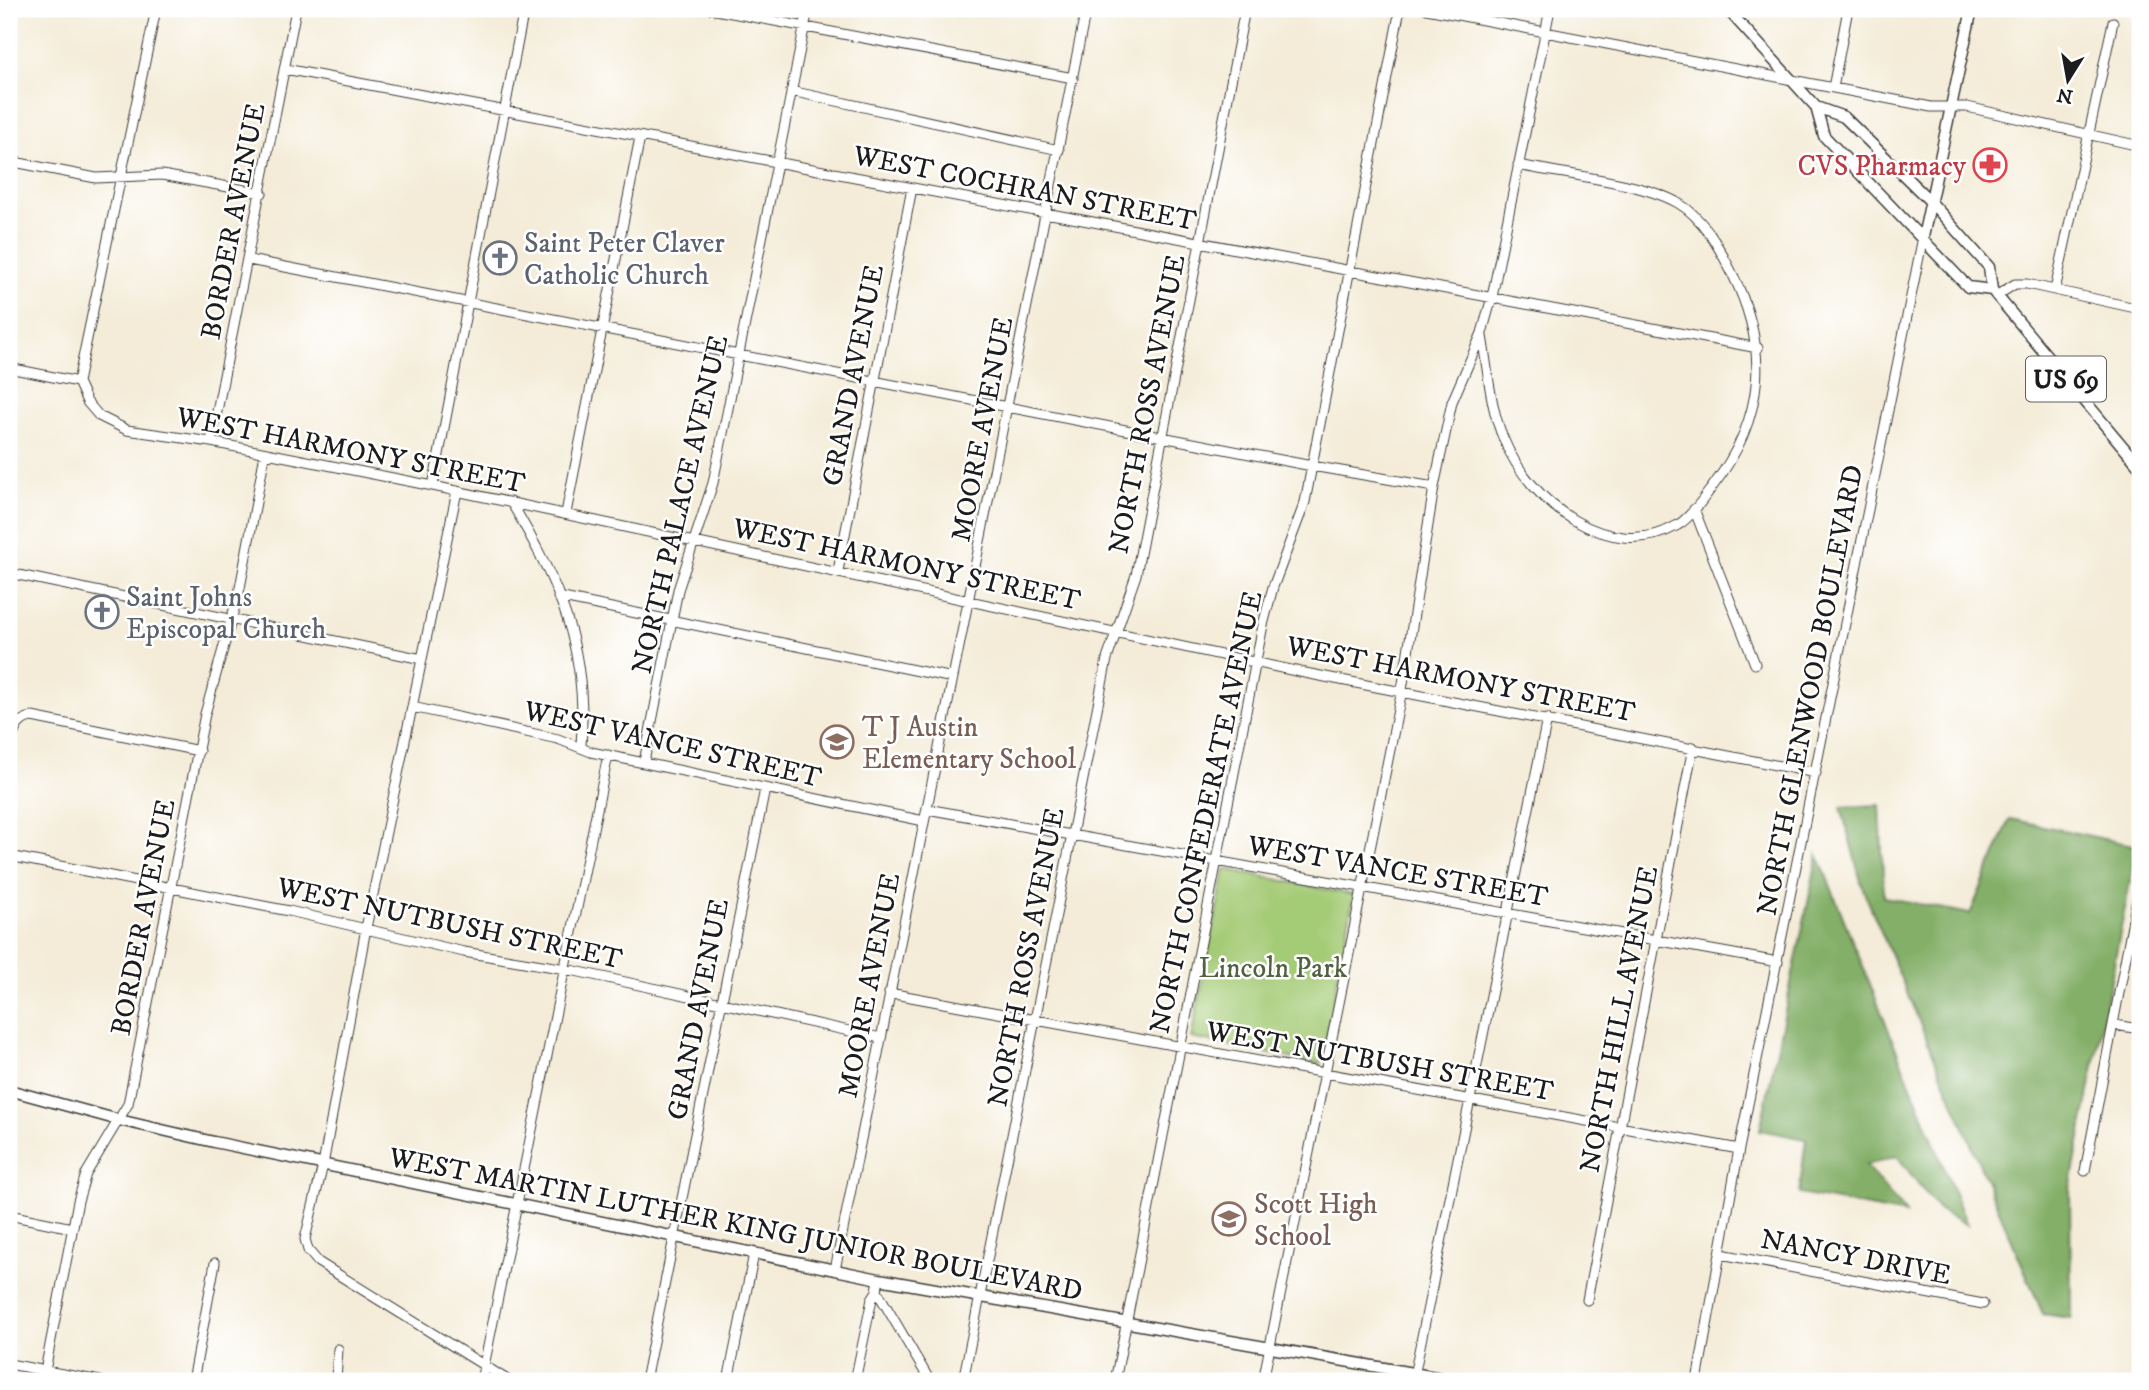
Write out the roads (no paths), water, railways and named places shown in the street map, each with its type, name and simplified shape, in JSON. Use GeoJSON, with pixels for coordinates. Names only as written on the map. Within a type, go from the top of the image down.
{"type":"FeatureCollection","features":[{"type":"Feature","properties":{"kind":"main road"},"geometry":{"type":"LineString","coordinates":[[1727,9],[1816,107],[1844,117],[1930,201]]}},
{"type":"Feature","properties":{"kind":"main road","name":"NORTH GLENWOOD BOULEVARD"},"geometry":{"type":"LineString","coordinates":[[1923,237],[1972,9]]}},
{"type":"Feature","properties":{"kind":"main road"},"geometry":{"type":"LineString","coordinates":[[1816,107],[1824,136],[1968,287],[1994,293]]}},
{"type":"Feature","properties":{"kind":"main road","name":"US 69"},"geometry":{"type":"LineString","coordinates":[[1930,201],[1989,267],[1994,293],[2140,467]]}},
{"type":"Feature","properties":{"kind":"main road","name":"WEST MARTIN LUTHER KING JUNIOR BOULEVARD"},"geometry":{"type":"LineString","coordinates":[[9,1090],[118,1120],[835,1270],[878,1285],[981,1298],[1128,1322],[1414,1377],[1458,1381]]}},
{"type":"Feature","properties":{"kind":"street"},"geometry":{"type":"LineString","coordinates":[[9,368],[78,382],[156,9]]}},
{"type":"Feature","properties":{"kind":"street","name":"BORDER AVENUE"},"geometry":{"type":"LineString","coordinates":[[211,442],[249,260],[296,9]]}},
{"type":"Feature","properties":{"kind":"street"},"geometry":{"type":"LineString","coordinates":[[433,486],[524,9]]}},
{"type":"Feature","properties":{"kind":"street"},"geometry":{"type":"LineString","coordinates":[[711,9],[1073,78]]}},
{"type":"Feature","properties":{"kind":"street","name":"NORTH PALACE AVENUE"},"geometry":{"type":"LineString","coordinates":[[644,762],[671,620],[713,482],[808,9]]}},
{"type":"Feature","properties":{"kind":"street","name":"MOORE AVENUE"},"geometry":{"type":"LineString","coordinates":[[835,1270],[1086,9]]}},
{"type":"Feature","properties":{"kind":"street","name":"NORTH ROSS AVENUE"},"geometry":{"type":"LineString","coordinates":[[963,1381],[1107,659],[1136,575],[1245,9]]}},
{"type":"Feature","properties":{"kind":"street","name":"NORTH CONFEDERATE AVENUE"},"geometry":{"type":"LineString","coordinates":[[1115,1381],[1273,587],[1305,502],[1400,9]]}},
{"type":"Feature","properties":{"kind":"street"},"geometry":{"type":"LineString","coordinates":[[1426,9],[1931,107],[1967,107],[2140,146]]}},
{"type":"Feature","properties":{"kind":"street"},"geometry":{"type":"LineString","coordinates":[[1264,1381],[1402,690],[1434,486],[1452,402],[1482,333],[1492,297],[1550,9]]}},
{"type":"Feature","properties":{"kind":"street"},"geometry":{"type":"LineString","coordinates":[[1833,88],[1848,9]]}},
{"type":"Feature","properties":{"kind":"street"},"geometry":{"type":"LineString","coordinates":[[2055,290],[2113,22]]}},
{"type":"Feature","properties":{"kind":"street","name":"WEST COCHRAN STREET"},"geometry":{"type":"LineString","coordinates":[[285,69],[1758,348]]}},
{"type":"Feature","properties":{"kind":"street"},"geometry":{"type":"LineString","coordinates":[[791,91],[1059,149]]}},
{"type":"Feature","properties":{"kind":"street"},"geometry":{"type":"LineString","coordinates":[[566,513],[640,137]]}},
{"type":"Feature","properties":{"kind":"street"},"geometry":{"type":"LineString","coordinates":[[9,161],[96,178],[162,175],[262,193]]}},
{"type":"Feature","properties":{"kind":"street"},"geometry":{"type":"LineString","coordinates":[[1482,333],[1496,416],[1503,438],[1526,480],[1560,513],[1601,533],[1641,536],[1679,525],[1720,476],[1750,421],[1756,387],[1758,348],[1750,317],[1726,260],[1690,210],[1648,191],[1518,166]]}},
{"type":"Feature","properties":{"kind":"street","name":"GRAND AVENUE"},"geometry":{"type":"LineString","coordinates":[[838,570],[912,188]]}},
{"type":"Feature","properties":{"kind":"street","name":"NORTH GLENWOOD BOULEVARD"},"geometry":{"type":"LineString","coordinates":[[1697,1381],[1740,1149],[1923,237]]}},
{"type":"Feature","properties":{"kind":"street"},"geometry":{"type":"LineString","coordinates":[[249,260],[1312,466],[1434,486]]}},
{"type":"Feature","properties":{"kind":"street"},"geometry":{"type":"LineString","coordinates":[[1994,293],[2015,284],[2140,309]]}},
{"type":"Feature","properties":{"kind":"street","name":"WEST HARMONY STREET"},"geometry":{"type":"LineString","coordinates":[[78,382],[93,409],[114,425],[174,439],[211,442],[566,513],[838,570],[970,601],[1258,660],[1305,673],[1816,773]]}},
{"type":"Feature","properties":{"kind":"street","name":"BORDER AVENUE"},"geometry":{"type":"LineString","coordinates":[[43,1381],[72,1228],[86,1174],[128,1104],[170,887],[217,667],[232,619],[265,454]]}},
{"type":"Feature","properties":{"kind":"street"},"geometry":{"type":"LineString","coordinates":[[457,491],[366,928],[323,1165],[305,1239],[308,1250],[318,1262],[509,1381]]}},
{"type":"Feature","properties":{"kind":"street"},"geometry":{"type":"LineString","coordinates":[[511,502],[528,531],[558,597],[579,656],[583,709],[581,746]]}},
{"type":"Feature","properties":{"kind":"street"},"geometry":{"type":"LineString","coordinates":[[1694,509],[1755,664]]}},
{"type":"Feature","properties":{"kind":"street"},"geometry":{"type":"LineString","coordinates":[[9,573],[422,659]]}},
{"type":"Feature","properties":{"kind":"street"},"geometry":{"type":"LineString","coordinates":[[558,597],[953,678]]}},
{"type":"Feature","properties":{"kind":"street","name":"WEST VANCE STREET"},"geometry":{"type":"LineString","coordinates":[[412,707],[581,746],[607,755],[924,821]]}},
{"type":"Feature","properties":{"kind":"street"},"geometry":{"type":"LineString","coordinates":[[9,754],[17,725],[25,718],[32,717],[199,751]]}},
{"type":"Feature","properties":{"kind":"street"},"geometry":{"type":"LineString","coordinates":[[1414,1377],[1547,719]]}},
{"type":"Feature","properties":{"kind":"street","name":"NORTH HILL AVENUE"},"geometry":{"type":"LineString","coordinates":[[1587,1300],[1693,747]]}},
{"type":"Feature","properties":{"kind":"street"},"geometry":{"type":"LineString","coordinates":[[481,1381],[519,1205],[607,755]]}},
{"type":"Feature","properties":{"kind":"street","name":"GRAND AVENUE"},"geometry":{"type":"LineString","coordinates":[[645,1381],[765,789]]}},
{"type":"Feature","properties":{"kind":"street","name":"WEST VANCE STREET"},"geometry":{"type":"LineString","coordinates":[[927,808],[1778,962]]}},
{"type":"Feature","properties":{"kind":"street","name":"WEST NUTBUSH STREET"},"geometry":{"type":"LineString","coordinates":[[9,856],[366,928],[464,952],[722,1002],[881,1038]]}},
{"type":"Feature","properties":{"kind":"street"},"geometry":{"type":"LineString","coordinates":[[2085,1171],[2140,883]]}},
{"type":"Feature","properties":{"kind":"street","name":"WEST NUTBUSH STREET"},"geometry":{"type":"LineString","coordinates":[[889,993],[1035,1022],[1740,1149]]}},
{"type":"Feature","properties":{"kind":"street"},"geometry":{"type":"LineString","coordinates":[[2115,1025],[2140,1030]]}},
{"type":"Feature","properties":{"kind":"street"},"geometry":{"type":"LineString","coordinates":[[9,1215],[72,1228]]}},
{"type":"Feature","properties":{"kind":"street"},"geometry":{"type":"LineString","coordinates":[[728,1381],[754,1254]]}},
{"type":"Feature","properties":{"kind":"street","name":"NANCY DRIVE"},"geometry":{"type":"LineString","coordinates":[[1721,1254],[1983,1304]]}},
{"type":"Feature","properties":{"kind":"street"},"geometry":{"type":"LineString","coordinates":[[194,1381],[215,1263]]}},
{"type":"Feature","properties":{"kind":"street"},"geometry":{"type":"LineString","coordinates":[[855,1381],[872,1299],[878,1285]]}},
{"type":"Feature","properties":{"kind":"street"},"geometry":{"type":"LineString","coordinates":[[878,1285],[930,1381]]}},
{"type":"Feature","properties":{"kind":"street"},"geometry":{"type":"LineString","coordinates":[[336,1381],[338,1349]]}},
{"type":"Feature","properties":{"kind":"street"},"geometry":{"type":"LineString","coordinates":[[9,1364],[100,1381]]}},
{"type":"Feature","properties":{"kind":"place","name":"CVS Pharmacy"},"geometry":{"type":"Point","coordinates":[1990,165]}},
{"type":"Feature","properties":{"kind":"place","name":"Saint Peter Claver Catholic Church"},"geometry":{"type":"Point","coordinates":[500,258]}},
{"type":"Feature","properties":{"kind":"place","name":"Saint Johns Episcopal Church"},"geometry":{"type":"Point","coordinates":[102,612]}},
{"type":"Feature","properties":{"kind":"place","name":"T J Austin Elementary School"},"geometry":{"type":"Point","coordinates":[837,742]}},
{"type":"Feature","properties":{"kind":"place","name":"Scott High School"},"geometry":{"type":"Point","coordinates":[1229,1219]}},
{"type":"Feature","properties":{"kind":"park label","name":"Lincoln Park"},"geometry":{"type":"Point","coordinates":[1273,967]}}]}
